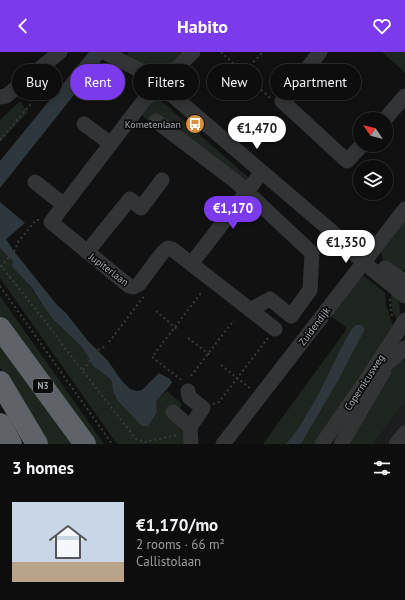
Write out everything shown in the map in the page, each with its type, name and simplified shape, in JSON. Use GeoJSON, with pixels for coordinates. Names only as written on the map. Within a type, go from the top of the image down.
{"type":"FeatureCollection","features":[{"type":"Feature","properties":{"kind":"highway","name":"N3"},"geometry":{"type":"LineString","coordinates":[[0,328],[85,444]]}},
{"type":"Feature","properties":{"kind":"highway"},"geometry":{"type":"LineString","coordinates":[[0,382],[37,444]]}},
{"type":"Feature","properties":{"kind":"highway"},"geometry":{"type":"LineString","coordinates":[[0,424],[12,444]]}},
{"type":"Feature","properties":{"kind":"street"},"geometry":{"type":"LineString","coordinates":[[45,64],[60,52]]}},
{"type":"Feature","properties":{"kind":"street"},"geometry":{"type":"LineString","coordinates":[[181,64],[192,52]]}},
{"type":"Feature","properties":{"kind":"street"},"geometry":{"type":"LineString","coordinates":[[320,52],[282,101],[347,161],[355,152]]}},
{"type":"Feature","properties":{"kind":"street"},"geometry":{"type":"LineString","coordinates":[[107,53],[133,67]]}},
{"type":"Feature","properties":{"kind":"street"},"geometry":{"type":"LineString","coordinates":[[0,97],[6,96],[12,91]]}},
{"type":"Feature","properties":{"kind":"street"},"geometry":{"type":"LineString","coordinates":[[391,112],[405,96]]}},
{"type":"Feature","properties":{"kind":"street"},"geometry":{"type":"LineString","coordinates":[[51,222],[144,100]]}},
{"type":"Feature","properties":{"kind":"street"},"geometry":{"type":"LineString","coordinates":[[178,100],[366,259],[405,297],[405,311]]}},
{"type":"Feature","properties":{"kind":"street"},"geometry":{"type":"LineString","coordinates":[[156,121],[235,181],[312,254],[310,290],[291,316],[270,299],[250,310]]}},
{"type":"Feature","properties":{"kind":"street"},"geometry":{"type":"LineString","coordinates":[[84,124],[111,144]]}},
{"type":"Feature","properties":{"kind":"street"},"geometry":{"type":"LineString","coordinates":[[192,263],[262,172]]}},
{"type":"Feature","properties":{"kind":"street"},"geometry":{"type":"LineString","coordinates":[[87,252],[130,200],[141,208],[162,180]]}},
{"type":"Feature","properties":{"kind":"street"},"geometry":{"type":"LineString","coordinates":[[35,182],[64,205]]}},
{"type":"Feature","properties":{"kind":"street","name":"Zuidendijk"},"geometry":{"type":"LineString","coordinates":[[224,444],[405,209]]}},
{"type":"Feature","properties":{"kind":"street","name":"Jupiterlaan"},"geometry":{"type":"LineString","coordinates":[[51,222],[129,286],[133,287],[139,284],[163,252],[168,248],[172,249],[192,263],[275,329]]}},
{"type":"Feature","properties":{"kind":"street"},"geometry":{"type":"LineString","coordinates":[[366,259],[405,282]]}},
{"type":"Feature","properties":{"kind":"street","name":"Copernicusweg"},"geometry":{"type":"LineString","coordinates":[[341,444],[389,362],[403,327]]}},
{"type":"Feature","properties":{"kind":"street","name":"Copernicusweg"},"geometry":{"type":"LineString","coordinates":[[322,444],[403,327]]}},
{"type":"Feature","properties":{"kind":"street"},"geometry":{"type":"LineString","coordinates":[[389,362],[405,348]]}},
{"type":"Feature","properties":{"kind":"street"},"geometry":{"type":"LineString","coordinates":[[173,412],[190,435],[203,408],[189,397],[188,391]]}},
{"type":"Feature","properties":{"kind":"street"},"geometry":{"type":"LineString","coordinates":[[396,444],[405,433]]}},
{"type":"Feature","properties":{"kind":"path"},"geometry":{"type":"LineString","coordinates":[[221,52],[234,64]]}},
{"type":"Feature","properties":{"kind":"path"},"geometry":{"type":"LineString","coordinates":[[252,64],[263,52]]}},
{"type":"Feature","properties":{"kind":"path"},"geometry":{"type":"LineString","coordinates":[[262,91],[270,99],[282,101]]}},
{"type":"Feature","properties":{"kind":"path"},"geometry":{"type":"LineString","coordinates":[[0,140],[30,105],[31,100]]}},
{"type":"Feature","properties":{"kind":"path"},"geometry":{"type":"LineString","coordinates":[[51,222],[36,220],[18,242],[15,250],[1,266],[136,439],[145,442],[165,437],[190,435]]}},
{"type":"Feature","properties":{"kind":"path"},"geometry":{"type":"LineString","coordinates":[[0,286],[112,444]]}},
{"type":"Feature","properties":{"kind":"path"},"geometry":{"type":"LineString","coordinates":[[188,391],[185,383],[152,357],[176,328],[201,293]]}},
{"type":"Feature","properties":{"kind":"path"},"geometry":{"type":"LineString","coordinates":[[109,342],[146,294]]}},
{"type":"Feature","properties":{"kind":"path"},"geometry":{"type":"LineString","coordinates":[[390,298],[391,313],[396,323],[403,327]]}},
{"type":"Feature","properties":{"kind":"path"},"geometry":{"type":"LineString","coordinates":[[156,311],[176,328]]}},
{"type":"Feature","properties":{"kind":"path"},"geometry":{"type":"LineString","coordinates":[[191,376],[234,320]]}},
{"type":"Feature","properties":{"kind":"path"},"geometry":{"type":"LineString","coordinates":[[207,406],[219,402],[275,329]]}},
{"type":"Feature","properties":{"kind":"path"},"geometry":{"type":"LineString","coordinates":[[188,338],[209,354]]}},
{"type":"Feature","properties":{"kind":"path"},"geometry":{"type":"LineString","coordinates":[[83,370],[98,350],[106,346]]}},
{"type":"Feature","properties":{"kind":"path"},"geometry":{"type":"LineString","coordinates":[[221,365],[249,387]]}},
{"type":"Feature","properties":{"kind":"shaded area"},"geometry":{"type":"Polygon","coordinates":[[[89,52],[108,52],[98,64],[79,64],[89,52]]]}},
{"type":"Feature","properties":{"kind":"shaded area"},"geometry":{"type":"Polygon","coordinates":[[[128,52],[184,52],[173,64],[142,64],[127,56],[128,52]]]}},
{"type":"Feature","properties":{"kind":"shaded area"},"geometry":{"type":"Polygon","coordinates":[[[382,52],[405,52],[405,73],[382,52]]]}},
{"type":"Feature","properties":{"kind":"shaded area"},"geometry":{"type":"Polygon","coordinates":[[[70,75],[70,100],[0,188],[0,161],[50,100],[62,100],[62,85],[70,75]]]}},
{"type":"Feature","properties":{"kind":"shaded area"},"geometry":{"type":"Polygon","coordinates":[[[154,100],[160,100],[250,179],[245,186],[153,125],[140,114],[154,100]]]}},
{"type":"Feature","properties":{"kind":"shaded area"},"geometry":{"type":"Polygon","coordinates":[[[20,101],[28,112],[0,142],[0,120],[20,101]]]}},
{"type":"Feature","properties":{"kind":"shaded area"},"geometry":{"type":"Polygon","coordinates":[[[0,202],[25,223],[6,239],[13,250],[57,305],[66,313],[88,341],[108,361],[122,381],[130,389],[137,391],[142,390],[159,373],[170,379],[172,382],[156,402],[157,412],[148,426],[142,426],[118,401],[113,391],[112,382],[109,378],[93,366],[81,346],[55,321],[32,288],[12,266],[13,262],[0,248],[0,202]]]}},
{"type":"Feature","properties":{"kind":"shaded area"},"geometry":{"type":"Polygon","coordinates":[[[405,220],[405,270],[397,270],[382,259],[381,252],[405,220]]]}},
{"type":"Feature","properties":{"kind":"shaded area"},"geometry":{"type":"Polygon","coordinates":[[[0,248],[13,262],[44,307],[81,346],[93,366],[109,378],[112,382],[113,391],[139,423],[157,412],[156,402],[159,397],[167,391],[182,404],[173,418],[185,435],[189,444],[117,444],[0,278],[0,248]]]}},
{"type":"Feature","properties":{"kind":"shaded area"},"geometry":{"type":"Polygon","coordinates":[[[364,276],[385,293],[386,305],[393,325],[315,444],[301,444],[338,381],[364,331],[364,328],[340,350],[318,395],[298,429],[288,442],[286,444],[263,444],[346,330],[346,327],[329,315],[357,278],[359,280],[364,276]]]}},
{"type":"Feature","properties":{"kind":"shaded area"},"geometry":{"type":"Polygon","coordinates":[[[391,294],[399,300],[400,314],[397,321],[392,310],[391,294]]]}},
{"type":"Feature","properties":{"kind":"shaded area"},"geometry":{"type":"Polygon","coordinates":[[[0,296],[104,444],[88,444],[0,319],[0,296]]]}},
{"type":"Feature","properties":{"kind":"shaded area"},"geometry":{"type":"Polygon","coordinates":[[[356,325],[362,325],[364,331],[338,381],[301,444],[286,444],[298,429],[318,395],[340,350],[351,330],[356,325]]]}},
{"type":"Feature","properties":{"kind":"shaded area"},"geometry":{"type":"Polygon","coordinates":[[[0,338],[75,444],[48,444],[0,367],[0,338]]]}},
{"type":"Feature","properties":{"kind":"shaded area"},"geometry":{"type":"Polygon","coordinates":[[[400,357],[405,362],[405,402],[373,444],[345,444],[400,357]]]}},
{"type":"Feature","properties":{"kind":"shaded area"},"geometry":{"type":"Polygon","coordinates":[[[405,402],[405,444],[373,444],[405,402]]]}},
{"type":"Feature","properties":{"kind":"place","name":"Kometenlaan"},"geometry":{"type":"Point","coordinates":[195,124]}}]}
